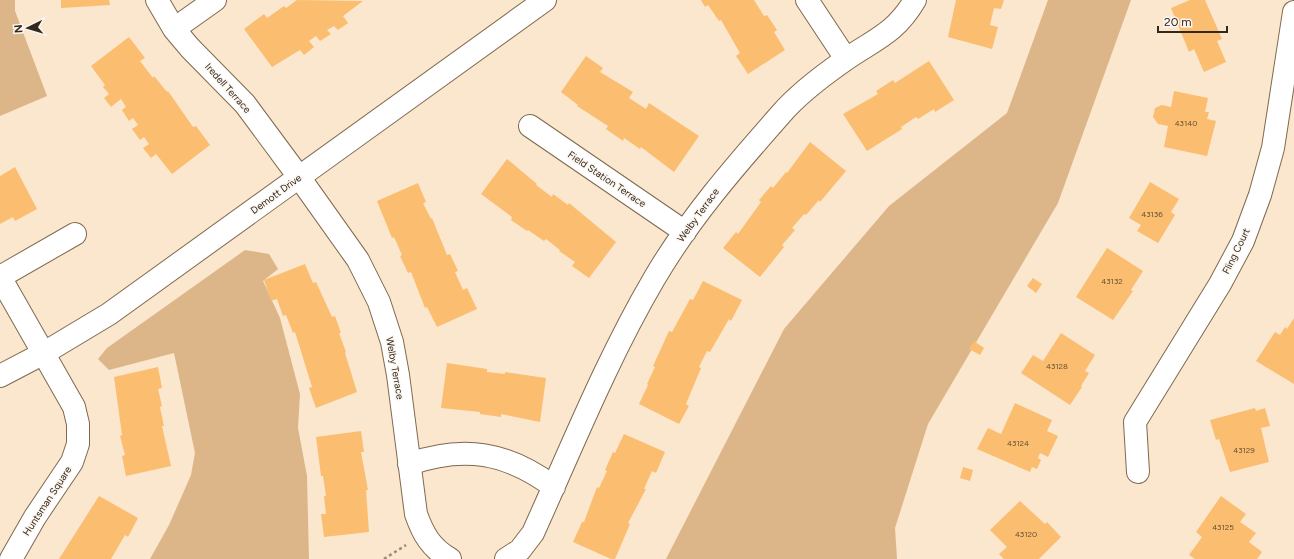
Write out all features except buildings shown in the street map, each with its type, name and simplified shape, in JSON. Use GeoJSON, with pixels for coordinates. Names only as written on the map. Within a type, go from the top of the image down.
{"type":"FeatureCollection","features":[{"type":"Feature","properties":{"kind":"street","name":"Iredell Terrace"},"geometry":{"type":"LineString","coordinates":[[157,0],[174,29],[190,48],[245,104],[299,177]]}},
{"type":"Feature","properties":{"kind":"street"},"geometry":{"type":"LineString","coordinates":[[174,29],[215,0]]}},
{"type":"Feature","properties":{"kind":"street","name":"Demott Drive"},"geometry":{"type":"LineString","coordinates":[[0,376],[44,353],[109,314],[545,0]]}},
{"type":"Feature","properties":{"kind":"street"},"geometry":{"type":"LineString","coordinates":[[807,0],[846,59]]}},
{"type":"Feature","properties":{"kind":"street","name":"Welby Terrace"},"geometry":{"type":"LineString","coordinates":[[506,559],[520,550],[530,538],[628,325],[654,277],[684,232],[718,188],[782,112],[812,84],[846,59],[892,30],[906,15],[915,0]]}},
{"type":"Feature","properties":{"kind":"street","name":"Fling Court"},"geometry":{"type":"LineString","coordinates":[[1138,472],[1135,422],[1220,284],[1243,241],[1260,195],[1273,148],[1294,12]]}},
{"type":"Feature","properties":{"kind":"street","name":"Field Station Terrace"},"geometry":{"type":"LineString","coordinates":[[530,126],[684,232]]}},
{"type":"Feature","properties":{"kind":"street","name":"Welby Terrace"},"geometry":{"type":"LineString","coordinates":[[299,177],[358,260],[379,302],[392,342],[416,514],[423,534],[432,546],[450,559]]}},
{"type":"Feature","properties":{"kind":"street"},"geometry":{"type":"LineString","coordinates":[[0,277],[75,234]]}},
{"type":"Feature","properties":{"kind":"street","name":"Huntsman Square"},"geometry":{"type":"LineString","coordinates":[[0,277],[74,407],[78,424],[78,444],[72,462],[35,517],[11,559]]}},
{"type":"Feature","properties":{"kind":"street"},"geometry":{"type":"LineString","coordinates":[[409,464],[446,454],[485,455],[522,466],[554,487]]}},
{"type":"Feature","properties":{"kind":"shaded area"},"geometry":{"type":"Polygon","coordinates":[[[0,0],[15,0],[15,11],[47,96],[0,116],[0,0]]]}},
{"type":"Feature","properties":{"kind":"shaded area"},"geometry":{"type":"Polygon","coordinates":[[[1048,0],[1131,0],[1058,203],[928,424],[895,528],[897,559],[666,559],[784,329],[889,206],[1007,113],[1048,0]]]}},
{"type":"Feature","properties":{"kind":"shaded area"},"geometry":{"type":"Polygon","coordinates":[[[245,250],[269,254],[278,269],[263,281],[280,318],[300,394],[298,428],[307,476],[309,559],[150,559],[169,525],[191,475],[195,453],[174,353],[109,370],[98,359],[107,348],[245,250]]]}}]}
